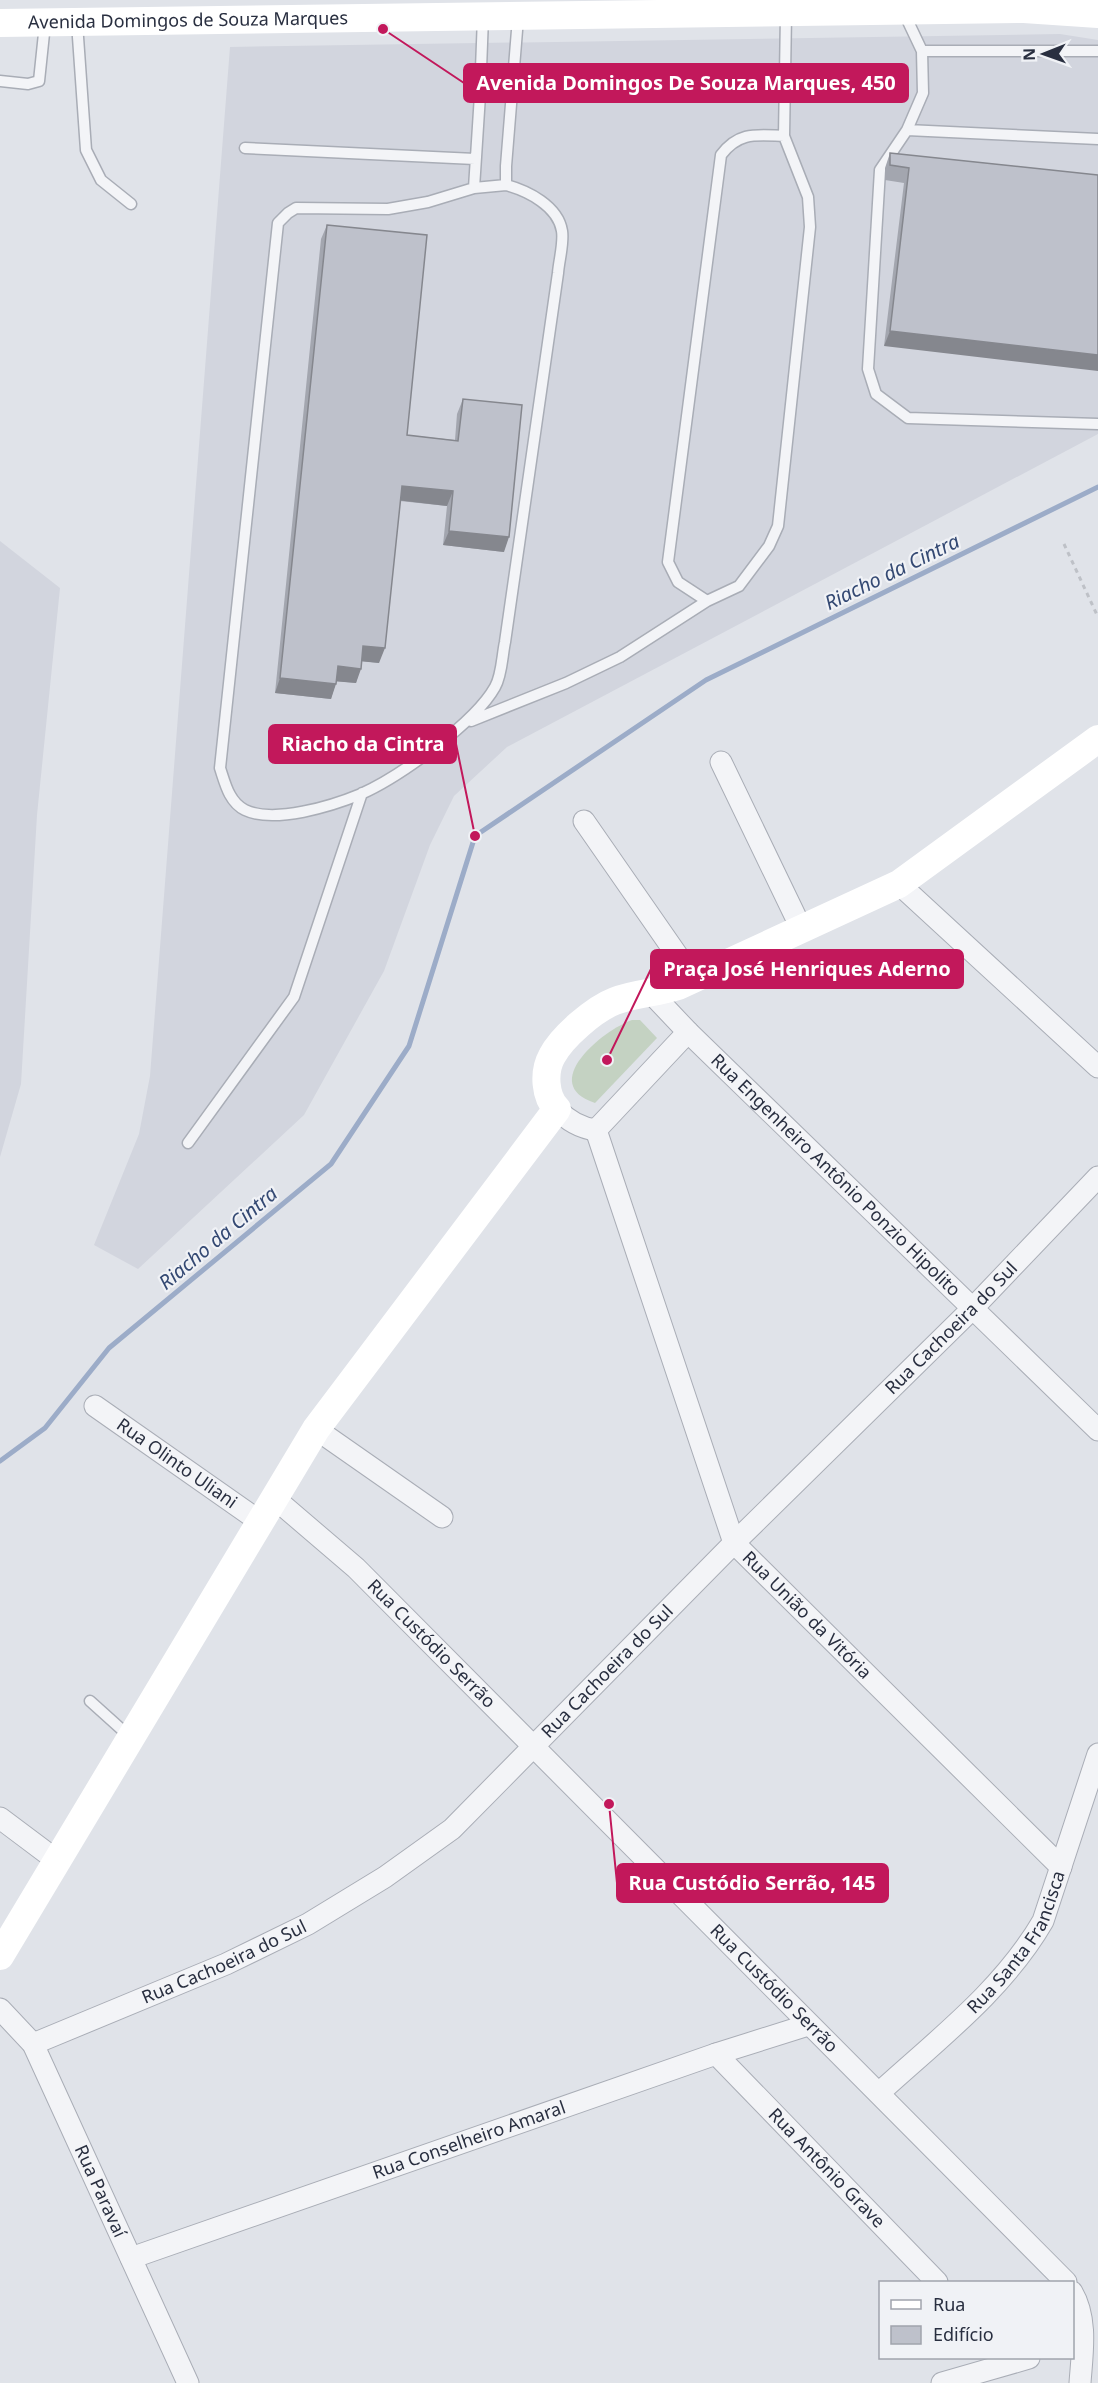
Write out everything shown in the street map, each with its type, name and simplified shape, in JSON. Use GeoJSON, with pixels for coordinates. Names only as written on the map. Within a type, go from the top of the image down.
{"type":"FeatureCollection","features":[{"type":"Feature","properties":{"kind":"street","name":"Avenida Domingos de Souza Marques"},"geometry":{"type":"LineString","coordinates":[[1024,9],[1070,0]]}},
{"type":"Feature","properties":{"kind":"street","name":"Avenida Domingos de Souza Marques"},"geometry":{"type":"LineString","coordinates":[[0,23],[77,22],[213,10],[267,9],[483,15],[1024,9],[1098,14]]}},
{"type":"Feature","properties":{"kind":"street"},"geometry":{"type":"LineString","coordinates":[[688,1032],[596,1130],[565,1118],[552,1104],[546,1085],[551,1057],[587,1018],[613,1001],[652,994],[678,986],[899,884],[1098,739]]}},
{"type":"Feature","properties":{"kind":"street"},"geometry":{"type":"LineString","coordinates":[[721,762],[801,928]]}},
{"type":"Feature","properties":{"kind":"street"},"geometry":{"type":"LineString","coordinates":[[584,821],[693,978]]}},
{"type":"Feature","properties":{"kind":"street"},"geometry":{"type":"LineString","coordinates":[[899,884],[1098,1067]]}},
{"type":"Feature","properties":{"kind":"street","name":"Rua Engenheiro Antônio Ponzio Hipolito"},"geometry":{"type":"LineString","coordinates":[[652,994],[688,1032],[1098,1430]]}},
{"type":"Feature","properties":{"kind":"street"},"geometry":{"type":"LineString","coordinates":[[0,1956],[273,1497],[316,1429],[557,1109]]}},
{"type":"Feature","properties":{"kind":"street","name":"Rua União da Vitória"},"geometry":{"type":"LineString","coordinates":[[596,1130],[734,1543],[1061,1866]]}},
{"type":"Feature","properties":{"kind":"street","name":"Rua Cachoeira do Sul"},"geometry":{"type":"LineString","coordinates":[[33,2044],[226,1964],[308,1924],[385,1878],[452,1829],[734,1543],[972,1309],[1098,1177]]}},
{"type":"Feature","properties":{"kind":"street","name":"Rua Olinto Uliani"},"geometry":{"type":"LineString","coordinates":[[95,1406],[259,1521]]}},
{"type":"Feature","properties":{"kind":"street"},"geometry":{"type":"LineString","coordinates":[[316,1429],[442,1517]]}},
{"type":"Feature","properties":{"kind":"street","name":"Rua Custódio Serrão"},"geometry":{"type":"LineString","coordinates":[[273,1497],[357,1568],[1064,2281]]}},
{"type":"Feature","properties":{"kind":"street","name":"Rua Santa Francisca"},"geometry":{"type":"LineString","coordinates":[[879,2093],[979,2002],[1029,1946],[1043,1921],[1098,1754]]}},
{"type":"Feature","properties":{"kind":"street"},"geometry":{"type":"LineString","coordinates":[[0,1818],[56,1860]]}},
{"type":"Feature","properties":{"kind":"street","name":"Rua Paravaí"},"geometry":{"type":"LineString","coordinates":[[0,2009],[33,2044],[188,2383]]}},
{"type":"Feature","properties":{"kind":"street","name":"Rua Conselheiro Amaral"},"geometry":{"type":"LineString","coordinates":[[131,2258],[716,2054],[808,2025]]}},
{"type":"Feature","properties":{"kind":"street","name":"Rua Antônio Grave"},"geometry":{"type":"LineString","coordinates":[[716,2054],[935,2281]]}},
{"type":"Feature","properties":{"kind":"street"},"geometry":{"type":"LineString","coordinates":[[1074,2299],[1081,2322],[1078,2347],[1080,2383]]}},
{"type":"Feature","properties":{"kind":"street"},"geometry":{"type":"LineString","coordinates":[[942,2383],[1017,2359]]}},
{"type":"Feature","properties":{"kind":"lane"},"geometry":{"type":"LineString","coordinates":[[902,10],[922,51],[923,93],[907,130],[879,170],[868,369],[876,394],[908,418],[1098,424]]}},
{"type":"Feature","properties":{"kind":"lane"},"geometry":{"type":"LineString","coordinates":[[467,722],[566,683],[620,657],[707,601],[739,586],[769,546],[778,526],[810,227],[808,198],[784,136],[786,11]]}},
{"type":"Feature","properties":{"kind":"lane"},"geometry":{"type":"LineString","coordinates":[[474,188],[483,15]]}},
{"type":"Feature","properties":{"kind":"lane"},"geometry":{"type":"LineString","coordinates":[[506,185],[518,15]]}},
{"type":"Feature","properties":{"kind":"lane"},"geometry":{"type":"LineString","coordinates":[[77,22],[86,150],[101,180],[131,204]]}},
{"type":"Feature","properties":{"kind":"lane"},"geometry":{"type":"LineString","coordinates":[[0,81],[28,84],[39,81],[45,23]]}},
{"type":"Feature","properties":{"kind":"lane"},"geometry":{"type":"LineString","coordinates":[[922,51],[1098,51]]}},
{"type":"Feature","properties":{"kind":"lane"},"geometry":{"type":"LineString","coordinates":[[907,130],[1098,139]]}},
{"type":"Feature","properties":{"kind":"lane"},"geometry":{"type":"LineString","coordinates":[[707,601],[678,582],[669,561],[721,155],[729,144],[738,138],[784,136]]}},
{"type":"Feature","properties":{"kind":"lane"},"geometry":{"type":"LineString","coordinates":[[245,148],[475,159]]}},
{"type":"Feature","properties":{"kind":"lane"},"geometry":{"type":"LineString","coordinates":[[506,185],[521,189],[538,199],[555,215],[562,231],[558,273],[505,642],[496,685],[467,722],[407,767],[362,793],[310,810],[273,815],[246,810],[230,795],[220,768],[278,223],[296,208],[388,209],[428,202],[474,188],[506,185]]}},
{"type":"Feature","properties":{"kind":"lane"},"geometry":{"type":"LineString","coordinates":[[188,1143],[294,998],[362,793]]}},
{"type":"Feature","properties":{"kind":"lane"},"geometry":{"type":"LineString","coordinates":[[90,1701],[130,1737]]}},
{"type":"Feature","properties":{"kind":"path"},"geometry":{"type":"LineString","coordinates":[[1064,544],[1098,617]]}},
{"type":"Feature","properties":{"kind":"shaded area"},"geometry":{"type":"Polygon","coordinates":[[[1060,34],[1098,40],[1098,434],[507,747],[454,796],[430,845],[384,971],[304,1115],[138,1269],[94,1245],[139,1134],[150,1076],[230,47],[1060,34]]]}},
{"type":"Feature","properties":{"kind":"shaded area"},"geometry":{"type":"Polygon","coordinates":[[[0,541],[60,588],[37,815],[21,1084],[0,1157],[0,541]]]}},
{"type":"Feature","properties":{"kind":"green space"},"geometry":{"type":"Polygon","coordinates":[[[632,1020],[640,1020],[657,1038],[595,1103],[579,1094],[572,1083],[574,1071],[581,1058],[606,1035],[632,1020]]]}},
{"type":"Feature","properties":{"kind":"building"},"geometry":{"type":"Polygon","coordinates":[[[890,153],[1098,175],[1098,355],[890,331],[909,168],[890,165],[890,153]]]}},
{"type":"Feature","properties":{"kind":"building"},"geometry":{"type":"Polygon","coordinates":[[[327,225],[427,235],[407,435],[458,441],[463,399],[522,405],[509,537],[449,531],[453,491],[402,486],[385,648],[363,646],[361,669],[338,666],[336,684],[280,678],[327,225]]]}},
{"type":"Feature","properties":{"kind":"waterway","name":"Riacho da Cintra"},"geometry":{"type":"LineString","coordinates":[[0,1461],[45,1428],[109,1348],[331,1164],[409,1046],[475,836],[706,680],[1098,487]]}},
{"type":"Feature","properties":{"kind":"place","name":"Avenida Domingos De Souza Marques, 450"},"geometry":{"type":"Point","coordinates":[383,29]}},
{"type":"Feature","properties":{"kind":"place","name":"Riacho da Cintra"},"geometry":{"type":"Point","coordinates":[475,836]}},
{"type":"Feature","properties":{"kind":"place","name":"Praça José Henriques Aderno"},"geometry":{"type":"Point","coordinates":[607,1060]}},
{"type":"Feature","properties":{"kind":"place","name":"Rua Custódio Serrão, 145"},"geometry":{"type":"Point","coordinates":[609,1804]}}]}
